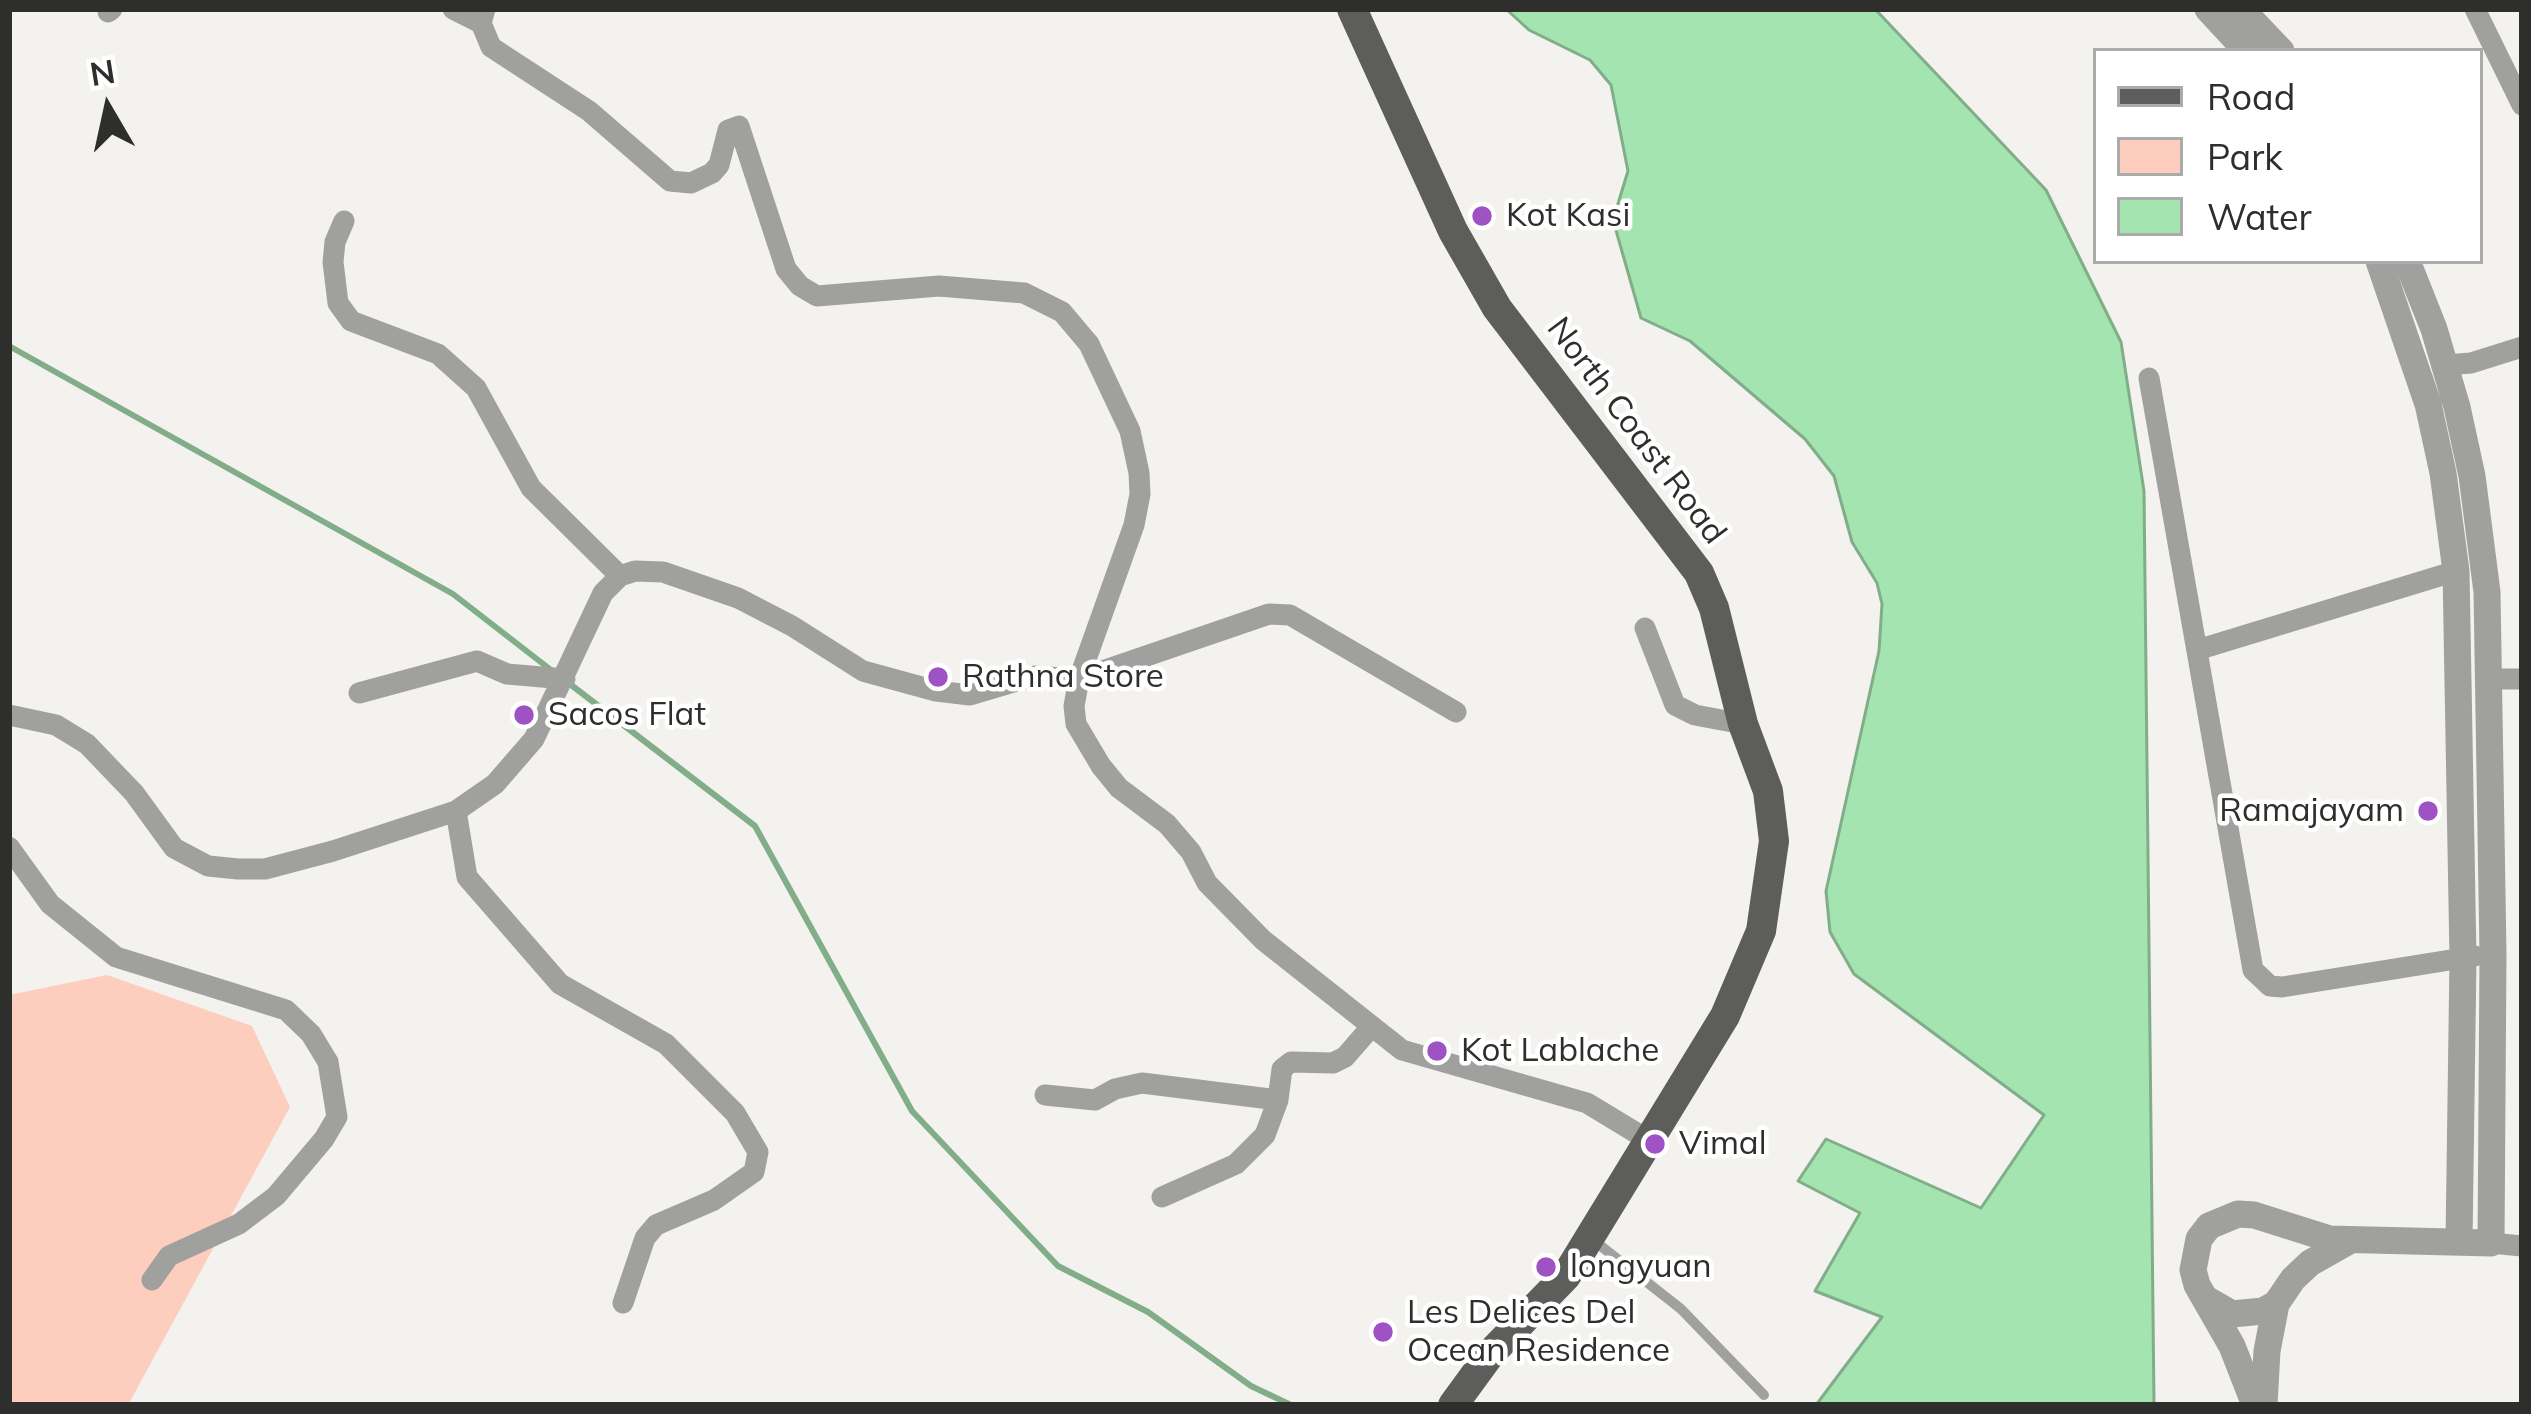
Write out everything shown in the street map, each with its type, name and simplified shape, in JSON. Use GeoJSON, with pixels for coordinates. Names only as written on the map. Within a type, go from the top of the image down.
{"type":"FeatureCollection","features":[{"type":"Feature","properties":{"kind":"main road","name":"North Coast Road"},"geometry":{"type":"LineString","coordinates":[[1352,9],[1453,230],[1497,308],[1699,573],[1714,608],[1742,724],[1768,791],[1774,842],[1761,931],[1738,993],[1565,1276],[1491,1353],[1453,1405]]}},
{"type":"Feature","properties":{"kind":"street"},"geometry":{"type":"LineString","coordinates":[[453,9],[483,16],[491,47],[589,111],[670,181],[691,183],[712,173],[719,165],[728,130],[739,126],[786,269],[800,286],[817,296],[939,286],[1024,293],[1062,312],[1090,344],[1130,431],[1140,494],[1134,525],[1079,679],[1076,724],[1100,766],[1119,788],[1167,824],[1191,852],[1207,883],[1263,940],[1402,1050],[1587,1103],[1648,1140]]}},
{"type":"Feature","properties":{"kind":"street"},"geometry":{"type":"LineString","coordinates":[[2208,9],[2244,48]]}},
{"type":"Feature","properties":{"kind":"street"},"geometry":{"type":"LineString","coordinates":[[2241,9],[2278,48]]}},
{"type":"Feature","properties":{"kind":"street"},"geometry":{"type":"LineString","coordinates":[[2475,9],[2522,105]]}},
{"type":"Feature","properties":{"kind":"street"},"geometry":{"type":"LineString","coordinates":[[344,221],[334,242],[334,274],[338,303],[351,321],[438,354],[476,388],[532,488],[620,576]]}},
{"type":"Feature","properties":{"kind":"street"},"geometry":{"type":"LineString","coordinates":[[2380,264],[2428,404],[2450,509],[2456,572],[2463,958],[2459,1242]]}},
{"type":"Feature","properties":{"kind":"street"},"geometry":{"type":"LineString","coordinates":[[2409,264],[2445,365],[2478,512],[2487,592],[2493,954],[2491,1243]]}},
{"type":"Feature","properties":{"kind":"street"},"geometry":{"type":"LineString","coordinates":[[2445,365],[2471,363],[2522,347]]}},
{"type":"Feature","properties":{"kind":"street"},"geometry":{"type":"LineString","coordinates":[[2149,378],[2253,970],[2260,980],[2282,987],[2493,954]]}},
{"type":"Feature","properties":{"kind":"street"},"geometry":{"type":"LineString","coordinates":[[9,715],[56,725],[87,744],[134,793],[174,848],[208,866],[266,869],[456,811],[495,784],[534,739],[603,593],[620,576],[635,571],[663,572],[738,598],[863,670],[936,692],[970,695],[1034,676],[1079,679],[1269,614],[1290,615],[1456,712]]}},
{"type":"Feature","properties":{"kind":"street"},"geometry":{"type":"LineString","coordinates":[[2197,650],[2456,572]]}},
{"type":"Feature","properties":{"kind":"street"},"geometry":{"type":"LineString","coordinates":[[1645,628],[1675,705],[1695,715],[1742,724]]}},
{"type":"Feature","properties":{"kind":"street"},"geometry":{"type":"LineString","coordinates":[[359,693],[476,661],[507,674],[565,680]]}},
{"type":"Feature","properties":{"kind":"street"},"geometry":{"type":"LineString","coordinates":[[2488,680],[2522,679]]}},
{"type":"Feature","properties":{"kind":"street"},"geometry":{"type":"LineString","coordinates":[[456,811],[467,877],[560,984],[666,1044],[735,1113],[758,1152],[754,1172],[714,1200],[656,1225],[645,1238],[623,1303]]}},
{"type":"Feature","properties":{"kind":"street"},"geometry":{"type":"LineString","coordinates":[[9,847],[50,904],[116,957],[286,1010],[311,1034],[328,1062],[337,1117],[324,1139],[276,1196],[239,1224],[169,1256],[152,1280]]}},
{"type":"Feature","properties":{"kind":"street"},"geometry":{"type":"LineString","coordinates":[[1162,1198],[1236,1164],[1265,1136],[1278,1100],[1282,1069],[1291,1062],[1333,1063],[1345,1057],[1372,1026]]}},
{"type":"Feature","properties":{"kind":"street"},"geometry":{"type":"LineString","coordinates":[[1045,1095],[1095,1100],[1142,1083],[1278,1100]]}},
{"type":"Feature","properties":{"kind":"street"},"geometry":{"type":"LineString","coordinates":[[2259,1405],[2193,1270],[2199,1239],[2209,1226],[2238,1214],[2270,1220],[2309,1236],[2522,1246]]}},
{"type":"Feature","properties":{"kind":"street"},"geometry":{"type":"LineString","coordinates":[[2270,1220],[2286,1235],[2294,1256],[2293,1279]]}},
{"type":"Feature","properties":{"kind":"street"},"geometry":{"type":"LineString","coordinates":[[2259,1405],[2276,1304],[2310,1262],[2352,1240]]}},
{"type":"Feature","properties":{"kind":"street"},"geometry":{"type":"LineString","coordinates":[[2206,1299],[2232,1314],[2248,1315],[2276,1304]]}},
{"type":"Feature","properties":{"kind":"lane"},"geometry":{"type":"LineString","coordinates":[[1590,1238],[1681,1310],[1764,1395]]}},
{"type":"Feature","properties":{"kind":"green space"},"geometry":{"type":"Polygon","coordinates":[[[107,975],[252,1026],[290,1107],[128,1405],[9,1405],[9,995],[107,975]]]}},
{"type":"Feature","properties":{"kind":"water"},"geometry":{"type":"Polygon","coordinates":[[[1506,9],[1875,9],[2046,190],[2121,342],[2144,491],[2154,1405],[1816,1405],[1882,1317],[1815,1291],[1860,1213],[1798,1181],[1826,1139],[1981,1208],[2044,1115],[1854,974],[1830,932],[1826,891],[1879,651],[1882,604],[1877,583],[1852,542],[1834,476],[1805,439],[1690,341],[1641,318],[1613,220],[1628,171],[1611,85],[1590,60],[1529,30],[1506,9]]]}},
{"type":"Feature","properties":{"kind":"waterway"},"geometry":{"type":"LineString","coordinates":[[9,346],[453,594],[551,670]]}},
{"type":"Feature","properties":{"kind":"waterway"},"geometry":{"type":"LineString","coordinates":[[566,681],[755,826],[912,1111],[1058,1266],[1148,1312],[1251,1386],[1291,1405]]}},
{"type":"Feature","properties":{"kind":"place","name":"Kot Kasi"},"geometry":{"type":"Point","coordinates":[1482,216]}},
{"type":"Feature","properties":{"kind":"place","name":"Rathna Store"},"geometry":{"type":"Point","coordinates":[938,677]}},
{"type":"Feature","properties":{"kind":"place","name":"Sacos Flat"},"geometry":{"type":"Point","coordinates":[524,715]}},
{"type":"Feature","properties":{"kind":"place","name":"Ramajayam"},"geometry":{"type":"Point","coordinates":[2428,811]}},
{"type":"Feature","properties":{"kind":"place","name":"Kot Lablache"},"geometry":{"type":"Point","coordinates":[1437,1051]}},
{"type":"Feature","properties":{"kind":"place","name":"Vimal"},"geometry":{"type":"Point","coordinates":[1655,1144]}},
{"type":"Feature","properties":{"kind":"place","name":"longyuan"},"geometry":{"type":"Point","coordinates":[1546,1267]}},
{"type":"Feature","properties":{"kind":"place","name":"Les Delices Del Ocean Residence"},"geometry":{"type":"Point","coordinates":[1383,1332]}}]}
